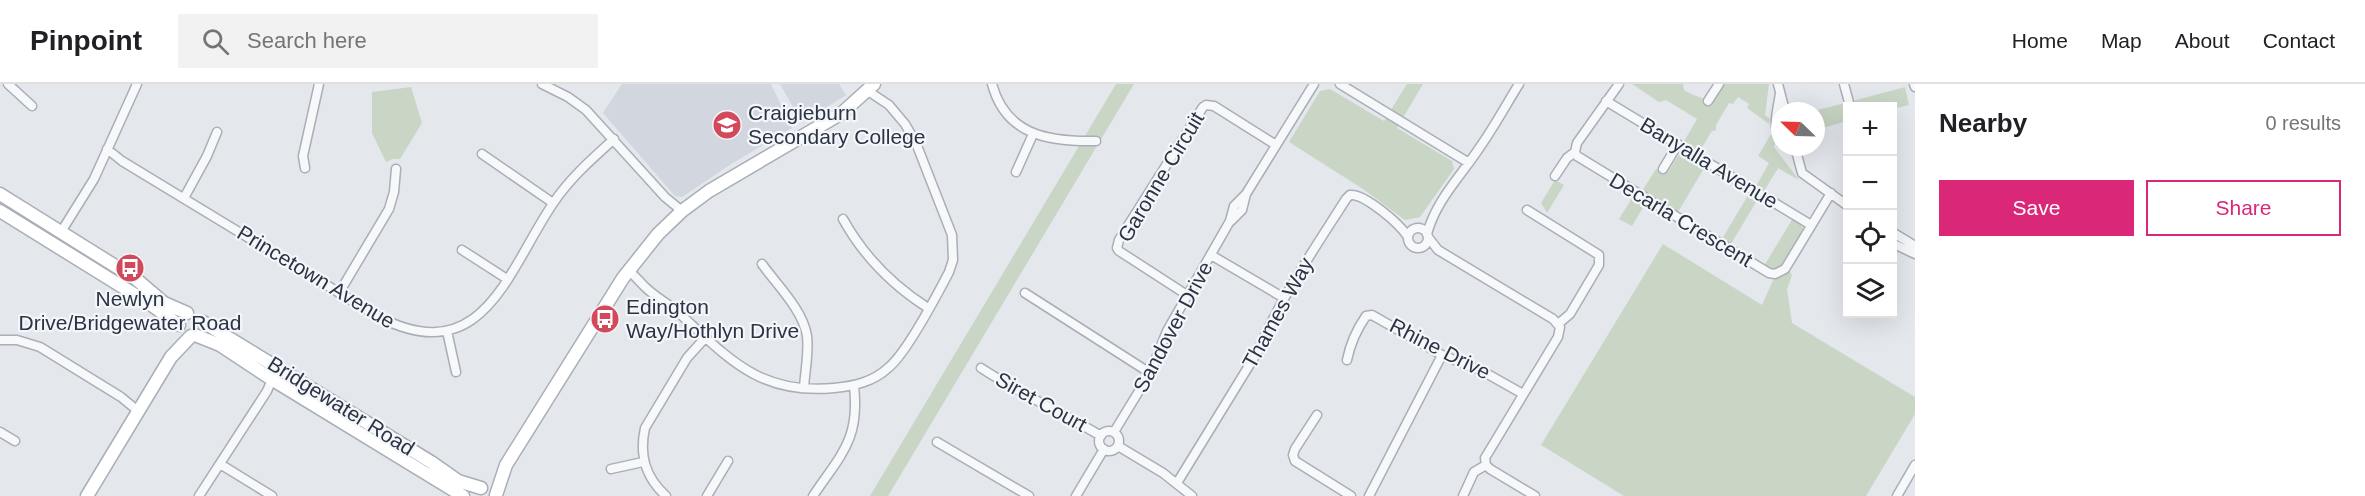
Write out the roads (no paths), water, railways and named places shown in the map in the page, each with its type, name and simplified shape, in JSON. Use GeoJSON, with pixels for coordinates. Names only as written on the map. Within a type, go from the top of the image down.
{"type":"FeatureCollection","features":[{"type":"Feature","properties":{"kind":"street"},"geometry":{"type":"LineString","coordinates":[[8,84],[32,106]]}},
{"type":"Feature","properties":{"kind":"street"},"geometry":{"type":"LineString","coordinates":[[61,232],[94,179],[137,84]]}},
{"type":"Feature","properties":{"kind":"street"},"geometry":{"type":"LineString","coordinates":[[305,168],[303,156],[319,84]]}},
{"type":"Feature","properties":{"kind":"street"},"geometry":{"type":"LineString","coordinates":[[542,84],[568,97],[586,110],[679,214]]}},
{"type":"Feature","properties":{"kind":"street"},"geometry":{"type":"LineString","coordinates":[[992,84],[1006,113],[1017,124],[1033,134],[1059,141],[1096,141]]}},
{"type":"Feature","properties":{"kind":"street","name":"Sandover Drive"},"geometry":{"type":"LineString","coordinates":[[1114,432],[1150,373],[1160,345],[1230,221],[1234,206],[1246,194],[1314,84]]}},
{"type":"Feature","properties":{"kind":"street"},"geometry":{"type":"LineString","coordinates":[[1340,84],[1470,163]]}},
{"type":"Feature","properties":{"kind":"street"},"geometry":{"type":"LineString","coordinates":[[1421,247],[1426,243],[1432,218],[1445,194],[1470,163],[1519,84]]}},
{"type":"Feature","properties":{"kind":"street"},"geometry":{"type":"LineString","coordinates":[[1555,176],[1567,158],[1575,152],[1577,143],[1619,84]]}},
{"type":"Feature","properties":{"kind":"street"},"geometry":{"type":"LineString","coordinates":[[1708,101],[1719,84]]}},
{"type":"Feature","properties":{"kind":"street"},"geometry":{"type":"LineString","coordinates":[[1844,84],[1849,102]]}},
{"type":"Feature","properties":{"kind":"street"},"geometry":{"type":"LineString","coordinates":[[486,493],[506,465],[625,274],[658,234],[679,214],[726,180],[833,119],[872,86],[905,124],[916,143],[952,235],[952,260],[949,272],[904,349],[890,367],[854,386],[804,388],[771,381],[744,370],[678,312],[625,274]]}},
{"type":"Feature","properties":{"kind":"street","name":"Banyalla Avenue"},"geometry":{"type":"LineString","coordinates":[[1606,101],[1811,225]]}},
{"type":"Feature","properties":{"kind":"street","name":"Garonne Circuit"},"geometry":{"type":"LineString","coordinates":[[1187,295],[1128,258],[1117,248],[1119,240],[1206,105],[1214,106],[1276,145]]}},
{"type":"Feature","properties":{"kind":"street"},"geometry":{"type":"LineString","coordinates":[[184,198],[218,132]]}},
{"type":"Feature","properties":{"kind":"street"},"geometry":{"type":"LineString","coordinates":[[1016,172],[1033,134]]}},
{"type":"Feature","properties":{"kind":"street","name":"Princetown Avenue"},"geometry":{"type":"LineString","coordinates":[[105,154],[122,161],[399,327],[421,333],[447,332],[481,314],[497,297],[553,203],[571,179],[614,139]]}},
{"type":"Feature","properties":{"kind":"street"},"geometry":{"type":"LineString","coordinates":[[1667,167],[1678,144]]}},
{"type":"Feature","properties":{"kind":"street","name":"Decarla Crescent"},"geometry":{"type":"LineString","coordinates":[[1575,152],[1590,165],[1769,273],[1781,273],[1785,269],[1831,193]]}},
{"type":"Feature","properties":{"kind":"street"},"geometry":{"type":"LineString","coordinates":[[482,154],[553,203]]}},
{"type":"Feature","properties":{"kind":"street"},"geometry":{"type":"LineString","coordinates":[[1793,156],[1799,164]]}},
{"type":"Feature","properties":{"kind":"street"},"geometry":{"type":"LineString","coordinates":[[1797,156],[1802,173],[1843,202]]}},
{"type":"Feature","properties":{"kind":"street"},"geometry":{"type":"LineString","coordinates":[[339,293],[389,209],[394,192],[396,169]]}},
{"type":"Feature","properties":{"kind":"street"},"geometry":{"type":"LineString","coordinates":[[0,194],[136,279],[164,303],[187,313],[197,314],[203,322],[202,328],[187,332],[87,496]]}},
{"type":"Feature","properties":{"kind":"street","name":"Thames Way"},"geometry":{"type":"LineString","coordinates":[[1177,483],[1258,351],[1264,333],[1284,298],[1350,195],[1360,196],[1400,225],[1413,231]]}},
{"type":"Feature","properties":{"kind":"street"},"geometry":{"type":"LineString","coordinates":[[1527,210],[1599,255],[1599,265],[1570,314],[1558,324]]}},
{"type":"Feature","properties":{"kind":"street","name":"Bridgewater Road"},"geometry":{"type":"LineString","coordinates":[[0,211],[150,304],[187,332],[220,345],[268,377],[463,496]]}},
{"type":"Feature","properties":{"kind":"street"},"geometry":{"type":"LineString","coordinates":[[1432,218],[1413,231],[1411,245],[1438,250],[1558,324],[1560,334],[1485,458],[1486,465],[1535,496]]}},
{"type":"Feature","properties":{"kind":"street"},"geometry":{"type":"LineString","coordinates":[[843,219],[852,235],[878,268],[900,289],[928,308]]}},
{"type":"Feature","properties":{"kind":"street"},"geometry":{"type":"LineString","coordinates":[[1413,231],[1424,229],[1438,250]]}},
{"type":"Feature","properties":{"kind":"street"},"geometry":{"type":"LineString","coordinates":[[1897,235],[1915,246]]}},
{"type":"Feature","properties":{"kind":"street"},"geometry":{"type":"LineString","coordinates":[[1897,245],[1915,254]]}},
{"type":"Feature","properties":{"kind":"street"},"geometry":{"type":"LineString","coordinates":[[462,250],[507,279]]}},
{"type":"Feature","properties":{"kind":"street"},"geometry":{"type":"LineString","coordinates":[[1211,255],[1284,298]]}},
{"type":"Feature","properties":{"kind":"street"},"geometry":{"type":"LineString","coordinates":[[762,264],[792,305],[804,326],[807,338],[804,388]]}},
{"type":"Feature","properties":{"kind":"street"},"geometry":{"type":"LineString","coordinates":[[1025,293],[1150,373]]}},
{"type":"Feature","properties":{"kind":"street"},"geometry":{"type":"LineString","coordinates":[[187,313],[181,318],[187,332]]}},
{"type":"Feature","properties":{"kind":"street","name":"Rhine Drive"},"geometry":{"type":"LineString","coordinates":[[1347,360],[1348,351],[1362,321],[1366,316],[1372,315],[1442,355],[1484,372],[1523,394]]}},
{"type":"Feature","properties":{"kind":"street","name":"Bridgewater Road"},"geometry":{"type":"LineString","coordinates":[[203,322],[453,477],[486,493]]}},
{"type":"Feature","properties":{"kind":"street"},"geometry":{"type":"LineString","coordinates":[[447,332],[456,372]]}},
{"type":"Feature","properties":{"kind":"street"},"geometry":{"type":"LineString","coordinates":[[666,496],[649,477],[644,462],[642,440],[649,420],[687,358],[705,338]]}},
{"type":"Feature","properties":{"kind":"street"},"geometry":{"type":"LineString","coordinates":[[0,340],[17,340],[40,347],[139,408]]}},
{"type":"Feature","properties":{"kind":"street"},"geometry":{"type":"LineString","coordinates":[[200,496],[262,396],[272,369],[252,356],[246,348]]}},
{"type":"Feature","properties":{"kind":"street"},"geometry":{"type":"LineString","coordinates":[[1369,496],[1442,355]]}},
{"type":"Feature","properties":{"kind":"street","name":"Siret Court"},"geometry":{"type":"LineString","coordinates":[[981,368],[1101,436]]}},
{"type":"Feature","properties":{"kind":"street"},"geometry":{"type":"LineString","coordinates":[[813,496],[845,449],[854,430],[857,408],[854,386]]}},
{"type":"Feature","properties":{"kind":"street"},"geometry":{"type":"LineString","coordinates":[[1317,415],[1295,449],[1293,455],[1295,461],[1351,496]]}},
{"type":"Feature","properties":{"kind":"street"},"geometry":{"type":"LineString","coordinates":[[1106,431],[1114,432],[1119,437],[1118,446],[1112,450],[1104,450],[1100,444],[1101,436],[1106,431]]}},
{"type":"Feature","properties":{"kind":"street"},"geometry":{"type":"LineString","coordinates":[[0,432],[15,441]]}},
{"type":"Feature","properties":{"kind":"street"},"geometry":{"type":"LineString","coordinates":[[937,442],[1029,496]]}},
{"type":"Feature","properties":{"kind":"street"},"geometry":{"type":"LineString","coordinates":[[1118,446],[1177,483],[1192,496]]}},
{"type":"Feature","properties":{"kind":"street"},"geometry":{"type":"LineString","coordinates":[[1076,496],[1104,450]]}},
{"type":"Feature","properties":{"kind":"street"},"geometry":{"type":"LineString","coordinates":[[707,496],[728,461]]}},
{"type":"Feature","properties":{"kind":"street"},"geometry":{"type":"LineString","coordinates":[[611,470],[644,462]]}},
{"type":"Feature","properties":{"kind":"street"},"geometry":{"type":"LineString","coordinates":[[220,464],[272,496]]}},
{"type":"Feature","properties":{"kind":"street"},"geometry":{"type":"LineString","coordinates":[[1463,496],[1474,472],[1486,465]]}},
{"type":"Feature","properties":{"kind":"street"},"geometry":{"type":"LineString","coordinates":[[1896,496],[1915,465]]}},
{"type":"Feature","properties":{"kind":"place","name":"Craigieburn Secondary College"},"geometry":{"type":"Point","coordinates":[727,125]}},
{"type":"Feature","properties":{"kind":"place","name":"Newlyn Drive/Bridgewater Road"},"geometry":{"type":"Point","coordinates":[130,268]}},
{"type":"Feature","properties":{"kind":"place","name":"Edington Way/Hothlyn Drive"},"geometry":{"type":"Point","coordinates":[605,319]}}]}
